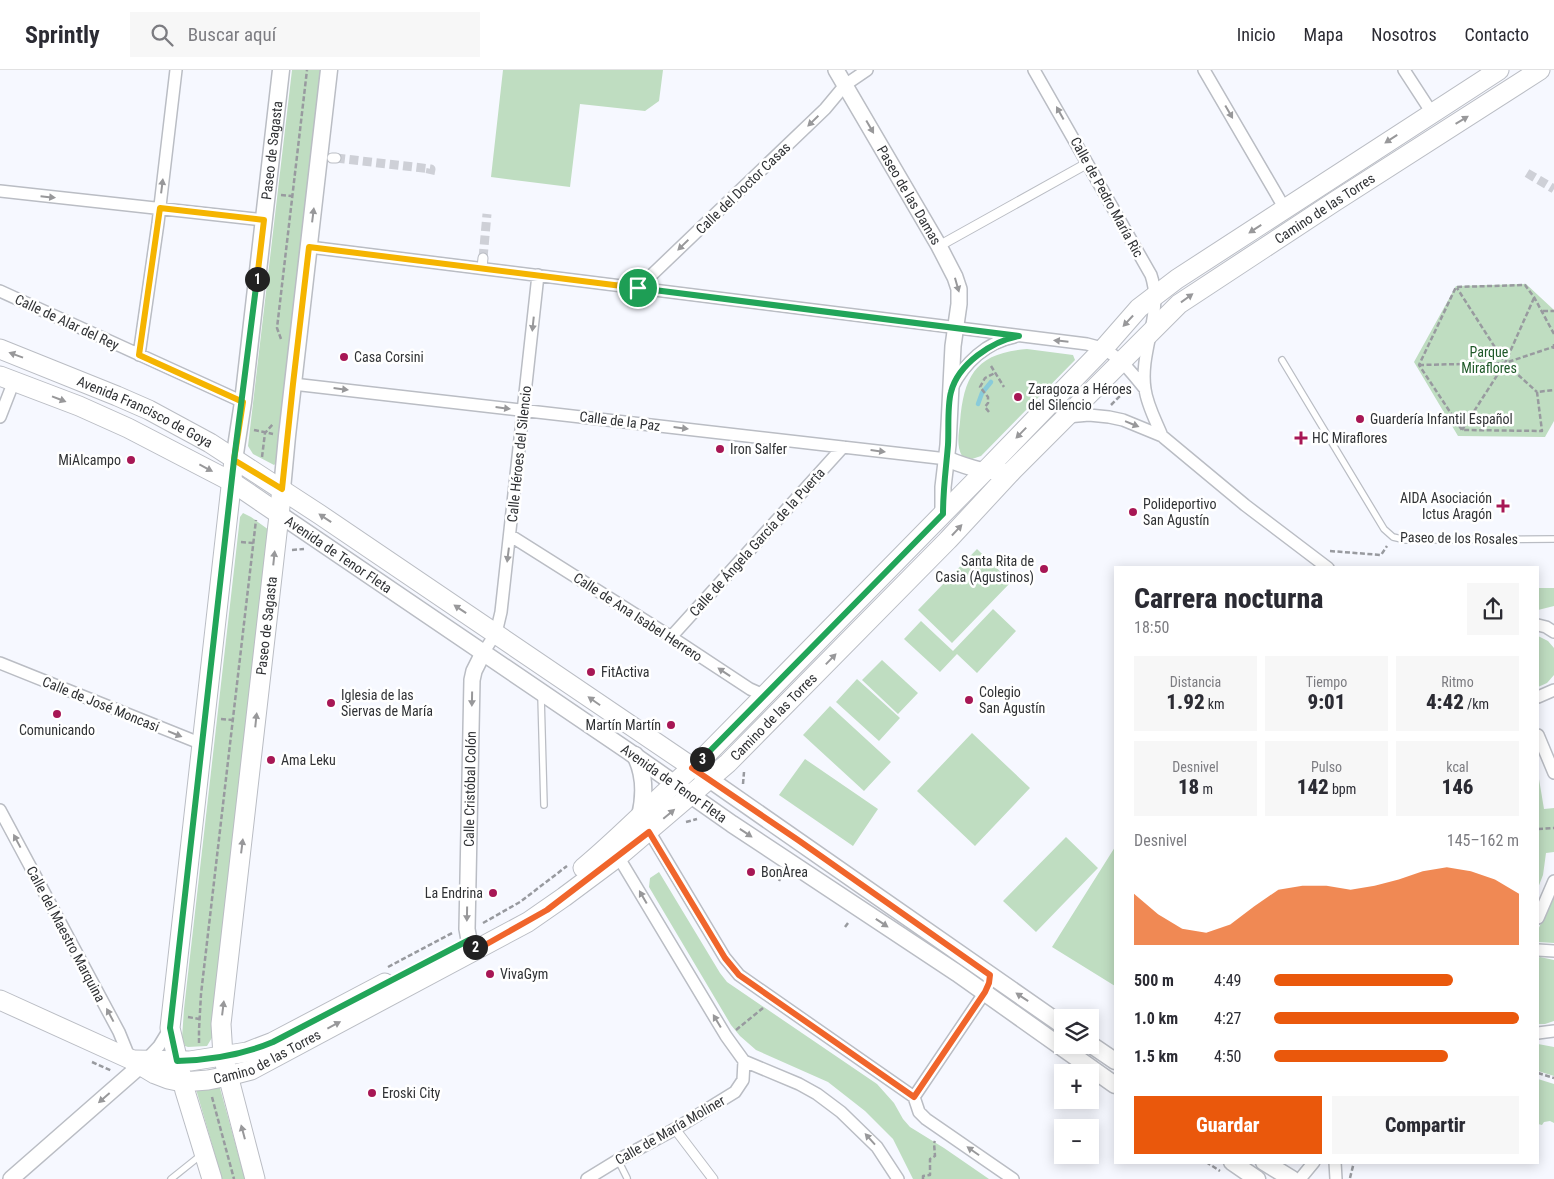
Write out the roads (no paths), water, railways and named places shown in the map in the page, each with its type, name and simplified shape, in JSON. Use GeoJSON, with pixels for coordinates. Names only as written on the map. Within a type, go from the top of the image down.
{"type":"FeatureCollection","features":[{"type":"Feature","properties":{"kind":"main road","name":"Paseo de Sagasta"},"geometry":{"type":"LineString","coordinates":[[212,1179],[177,1061],[177,1022],[202,744],[281,70]]}},
{"type":"Feature","properties":{"kind":"main road","name":"Paseo de Sagasta"},"geometry":{"type":"LineString","coordinates":[[256,1179],[223,1056],[222,1016],[329,70]]}},
{"type":"Feature","properties":{"kind":"main road","name":"Camino de las Torres"},"geometry":{"type":"LineString","coordinates":[[644,824],[674,783],[692,768],[767,693],[986,471],[1104,348],[1139,308],[1154,295],[1499,70]]}},
{"type":"Feature","properties":{"kind":"main road","name":"Camino de las Torres"},"geometry":{"type":"LineString","coordinates":[[139,1062],[177,1061],[223,1056],[254,1050],[547,910],[644,824],[692,795],[728,764],[941,547],[1013,470],[1179,304],[1540,70]]}},
{"type":"Feature","properties":{"kind":"main road"},"geometry":{"type":"LineString","coordinates":[[1420,146],[1423,133],[1432,123],[1432,113]]}},
{"type":"Feature","properties":{"kind":"main road","name":"Avenida Francisco de Goya"},"geometry":{"type":"LineString","coordinates":[[0,349],[149,410],[210,443],[282,489]]}},
{"type":"Feature","properties":{"kind":"main road","name":"Avenida Francisco de Goya"},"geometry":{"type":"LineString","coordinates":[[7,378],[105,418],[232,482]]}},
{"type":"Feature","properties":{"kind":"main road","name":"Avenida de Tenor Fleta"},"geometry":{"type":"LineString","coordinates":[[232,482],[985,992],[1114,1084]]}},
{"type":"Feature","properties":{"kind":"main road","name":"Avenida de Tenor Fleta"},"geometry":{"type":"LineString","coordinates":[[282,489],[496,632],[1054,1019]]}},
{"type":"Feature","properties":{"kind":"main road"},"geometry":{"type":"LineString","coordinates":[[635,755],[643,780],[644,824]]}},
{"type":"Feature","properties":{"kind":"main road","name":"Camino de las Torres"},"geometry":{"type":"LineString","coordinates":[[182,1082],[228,1076],[258,1066],[473,945]]}},
{"type":"Feature","properties":{"kind":"main road"},"geometry":{"type":"LineString","coordinates":[[0,1000],[139,1062],[161,1078],[182,1082]]}},
{"type":"Feature","properties":{"kind":"main road"},"geometry":{"type":"LineString","coordinates":[[1099,1050],[1114,1060]]}},
{"type":"Feature","properties":{"kind":"main road"},"geometry":{"type":"LineString","coordinates":[[1235,1164],[1257,1179]]}},
{"type":"Feature","properties":{"kind":"main road"},"geometry":{"type":"LineString","coordinates":[[1267,1164],[1292,1179]]}},
{"type":"Feature","properties":{"kind":"street"},"geometry":{"type":"LineString","coordinates":[[139,355],[160,208],[176,70]]}},
{"type":"Feature","properties":{"kind":"street","name":"Paseo de las Damas"},"geometry":{"type":"LineString","coordinates":[[836,70],[939,246],[955,277],[958,289],[959,304],[955,327],[947,459],[943,487],[943,514]]}},
{"type":"Feature","properties":{"kind":"street","name":"Calle del Doctor Casas"},"geometry":{"type":"LineString","coordinates":[[638,288],[825,109],[845,85],[867,70]]}},
{"type":"Feature","properties":{"kind":"street","name":"Calle de Pedro María Ric"},"geometry":{"type":"LineString","coordinates":[[1034,70],[1148,269],[1152,279],[1154,295],[1152,332]]}},
{"type":"Feature","properties":{"kind":"street"},"geometry":{"type":"LineString","coordinates":[[1204,70],[1285,209]]}},
{"type":"Feature","properties":{"kind":"street"},"geometry":{"type":"LineString","coordinates":[[1404,70],[1432,113]]}},
{"type":"Feature","properties":{"kind":"street"},"geometry":{"type":"LineString","coordinates":[[939,246],[1088,163]]}},
{"type":"Feature","properties":{"kind":"street"},"geometry":{"type":"LineString","coordinates":[[0,191],[264,220]]}},
{"type":"Feature","properties":{"kind":"street"},"geometry":{"type":"LineString","coordinates":[[309,247],[482,263],[538,275],[1087,344],[1110,351],[1122,362],[1145,390],[1162,436]]}},
{"type":"Feature","properties":{"kind":"street","name":"Calle Héroes del Silencio"},"geometry":{"type":"LineString","coordinates":[[496,632],[501,612],[511,536],[538,275]]}},
{"type":"Feature","properties":{"kind":"street","name":"Calle de Alar del Rey"},"geometry":{"type":"LineString","coordinates":[[0,291],[243,402]]}},
{"type":"Feature","properties":{"kind":"street"},"geometry":{"type":"LineString","coordinates":[[1145,390],[1145,360],[1152,332]]}},
{"type":"Feature","properties":{"kind":"street"},"geometry":{"type":"LineString","coordinates":[[951,392],[961,373],[977,356],[1003,339],[1019,336]]}},
{"type":"Feature","properties":{"kind":"street"},"geometry":{"type":"LineString","coordinates":[[0,417],[7,378]]}},
{"type":"Feature","properties":{"kind":"street","name":"Calle de la Paz"},"geometry":{"type":"LineString","coordinates":[[293,384],[947,459]]}},
{"type":"Feature","properties":{"kind":"street"},"geometry":{"type":"LineString","coordinates":[[1067,417],[1090,415],[1109,417],[1123,420],[1162,436],[1245,505],[1325,566]]}},
{"type":"Feature","properties":{"kind":"street","name":"Calle de Ángela García de la Puerta"},"geometry":{"type":"LineString","coordinates":[[672,637],[843,447]]}},
{"type":"Feature","properties":{"kind":"street"},"geometry":{"type":"LineString","coordinates":[[947,459],[986,471],[1000,472],[1013,470]]}},
{"type":"Feature","properties":{"kind":"street","name":"Calle de Ana Isabel Herrero"},"geometry":{"type":"LineString","coordinates":[[511,536],[672,637],[750,689],[759,693],[767,693]]}},
{"type":"Feature","properties":{"kind":"street"},"geometry":{"type":"LineString","coordinates":[[1539,625],[1554,619]]}},
{"type":"Feature","properties":{"kind":"street"},"geometry":{"type":"LineString","coordinates":[[1539,625],[1554,632]]}},
{"type":"Feature","properties":{"kind":"street","name":"Calle Cristóbal Colón"},"geometry":{"type":"LineString","coordinates":[[473,945],[467,929],[472,680],[474,671],[483,653],[496,632]]}},
{"type":"Feature","properties":{"kind":"street","name":"Calle de José Moncasi"},"geometry":{"type":"LineString","coordinates":[[0,664],[202,744]]}},
{"type":"Feature","properties":{"kind":"street"},"geometry":{"type":"LineString","coordinates":[[1539,697],[1554,690]]}},
{"type":"Feature","properties":{"kind":"street"},"geometry":{"type":"LineString","coordinates":[[1539,737],[1554,773]]}},
{"type":"Feature","properties":{"kind":"street","name":"Calle del Maestro Marquina"},"geometry":{"type":"LineString","coordinates":[[0,810],[121,1036],[139,1062]]}},
{"type":"Feature","properties":{"kind":"street"},"geometry":{"type":"LineString","coordinates":[[644,824],[725,958],[739,975],[914,1097],[919,1112],[926,1119],[1013,1179]]}},
{"type":"Feature","properties":{"kind":"street"},"geometry":{"type":"LineString","coordinates":[[614,850],[726,1036],[744,1061],[799,1084],[842,1112],[877,1147],[898,1179]]}},
{"type":"Feature","properties":{"kind":"street"},"geometry":{"type":"LineString","coordinates":[[1539,916],[1554,881]]}},
{"type":"Feature","properties":{"kind":"street"},"geometry":{"type":"LineString","coordinates":[[1539,950],[1554,951]]}},
{"type":"Feature","properties":{"kind":"street"},"geometry":{"type":"LineString","coordinates":[[914,1097],[985,992],[990,975]]}},
{"type":"Feature","properties":{"kind":"street"},"geometry":{"type":"LineString","coordinates":[[11,1179],[161,1043],[177,1022]]}},
{"type":"Feature","properties":{"kind":"street","name":"Calle de María Moliner"},"geometry":{"type":"LineString","coordinates":[[587,1179],[736,1092],[743,1080],[744,1061]]}},
{"type":"Feature","properties":{"kind":"street"},"geometry":{"type":"LineString","coordinates":[[675,1129],[713,1179]]}},
{"type":"Feature","properties":{"kind":"street"},"geometry":{"type":"LineString","coordinates":[[1300,1179],[1312,1164]]}},
{"type":"Feature","properties":{"kind":"street"},"geometry":{"type":"LineString","coordinates":[[1335,1164],[1336,1179]]}},
{"type":"Feature","properties":{"kind":"lane","name":"Paseo de los Rosales"},"geometry":{"type":"LineString","coordinates":[[1282,360],[1384,529],[1392,537],[1406,540],[1554,539]]}},
{"type":"Feature","properties":{"kind":"lane"},"geometry":{"type":"LineString","coordinates":[[540,692],[544,805]]}},
{"type":"Feature","properties":{"kind":"lane"},"geometry":{"type":"LineString","coordinates":[[171,1179],[205,1153]]}},
{"type":"Feature","properties":{"kind":"lane"},"geometry":{"type":"LineString","coordinates":[[618,1160],[627,1178]]}},
{"type":"Feature","properties":{"kind":"waterway"},"geometry":{"type":"LineString","coordinates":[[978,404],[982,393],[991,382]]}},
{"type":"Feature","properties":{"kind":"tunnel"},"geometry":{"type":"LineString","coordinates":[[336,158],[431,169],[430,174]]}},
{"type":"Feature","properties":{"kind":"tunnel"},"geometry":{"type":"LineString","coordinates":[[1527,173],[1554,189]]}},
{"type":"Feature","properties":{"kind":"tunnel"},"geometry":{"type":"LineString","coordinates":[[483,258],[487,214]]}},
{"type":"Feature","properties":{"kind":"place","name":"Casa Corsini"},"geometry":{"type":"Point","coordinates":[344,357]}},
{"type":"Feature","properties":{"kind":"place","name":"Zaragoza a Héroes del Silencio"},"geometry":{"type":"Point","coordinates":[1018,397]}},
{"type":"Feature","properties":{"kind":"place","name":"Guardería Infantil Español"},"geometry":{"type":"Point","coordinates":[1360,419]}},
{"type":"Feature","properties":{"kind":"place","name":"HC Miraflores"},"geometry":{"type":"Point","coordinates":[1301,438]}},
{"type":"Feature","properties":{"kind":"place","name":"Iron Salfer"},"geometry":{"type":"Point","coordinates":[720,449]}},
{"type":"Feature","properties":{"kind":"place","name":"MiAlcampo"},"geometry":{"type":"Point","coordinates":[131,460]}},
{"type":"Feature","properties":{"kind":"place","name":"AIDA Asociación Ictus Aragón"},"geometry":{"type":"Point","coordinates":[1503,506]}},
{"type":"Feature","properties":{"kind":"place","name":"Polideportivo San Agustín"},"geometry":{"type":"Point","coordinates":[1133,512]}},
{"type":"Feature","properties":{"kind":"place","name":"Santa Rita de Casia (Agustinos)"},"geometry":{"type":"Point","coordinates":[1044,569]}},
{"type":"Feature","properties":{"kind":"place","name":"FitActiva"},"geometry":{"type":"Point","coordinates":[591,672]}},
{"type":"Feature","properties":{"kind":"place","name":"Colegio San Agustín"},"geometry":{"type":"Point","coordinates":[969,700]}},
{"type":"Feature","properties":{"kind":"place","name":"Iglesia de las Siervas de María"},"geometry":{"type":"Point","coordinates":[331,703]}},
{"type":"Feature","properties":{"kind":"place","name":"Comunicando"},"geometry":{"type":"Point","coordinates":[57,714]}},
{"type":"Feature","properties":{"kind":"place","name":"Martín Martín"},"geometry":{"type":"Point","coordinates":[671,725]}},
{"type":"Feature","properties":{"kind":"place","name":"Ama Leku"},"geometry":{"type":"Point","coordinates":[271,760]}},
{"type":"Feature","properties":{"kind":"place","name":"BonÀrea"},"geometry":{"type":"Point","coordinates":[751,872]}},
{"type":"Feature","properties":{"kind":"place","name":"La Endrina"},"geometry":{"type":"Point","coordinates":[493,893]}},
{"type":"Feature","properties":{"kind":"place","name":"VivaGym"},"geometry":{"type":"Point","coordinates":[490,974]}},
{"type":"Feature","properties":{"kind":"place","name":"Eroski City"},"geometry":{"type":"Point","coordinates":[372,1093]}},
{"type":"Feature","properties":{"kind":"park label","name":"Parque Miraflores"},"geometry":{"type":"Point","coordinates":[1489,360]}}]}
